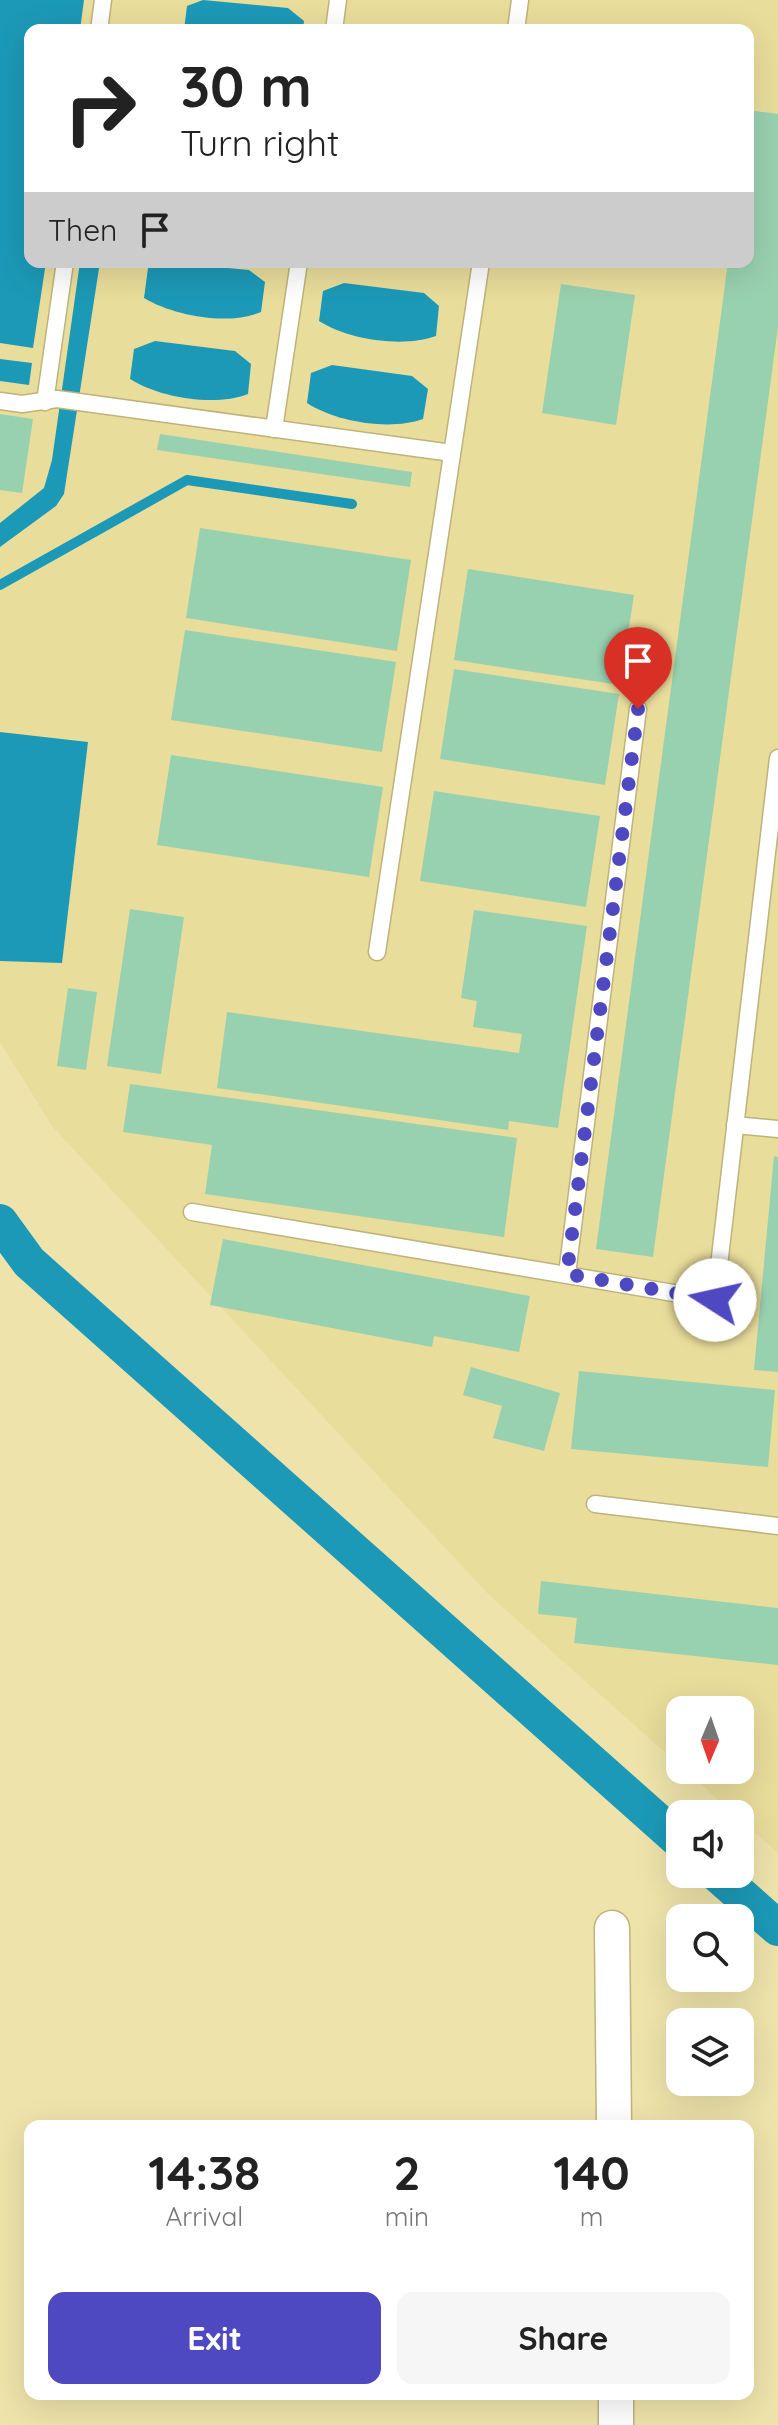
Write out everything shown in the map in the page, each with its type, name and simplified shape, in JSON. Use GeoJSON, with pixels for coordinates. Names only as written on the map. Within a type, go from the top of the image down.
{"type":"FeatureCollection","features":[{"type":"Feature","properties":{"kind":"street"},"geometry":{"type":"LineString","coordinates":[[612,1928],[614,2120]]}},
{"type":"Feature","properties":{"kind":"street"},"geometry":{"type":"LineString","coordinates":[[616,2400],[616,2425]]}},
{"type":"Feature","properties":{"kind":"lane"},"geometry":{"type":"LineString","coordinates":[[100,24],[103,0]]}},
{"type":"Feature","properties":{"kind":"lane"},"geometry":{"type":"LineString","coordinates":[[335,24],[338,0]]}},
{"type":"Feature","properties":{"kind":"lane"},"geometry":{"type":"LineString","coordinates":[[517,24],[520,0]]}},
{"type":"Feature","properties":{"kind":"lane"},"geometry":{"type":"LineString","coordinates":[[51,401],[64,268]]}},
{"type":"Feature","properties":{"kind":"lane"},"geometry":{"type":"LineString","coordinates":[[274,429],[298,268]]}},
{"type":"Feature","properties":{"kind":"lane"},"geometry":{"type":"LineString","coordinates":[[377,952],[480,268]]}},
{"type":"Feature","properties":{"kind":"lane"},"geometry":{"type":"LineString","coordinates":[[0,401],[22,404],[51,401],[83,403],[452,453]]}},
{"type":"Feature","properties":{"kind":"lane"},"geometry":{"type":"LineString","coordinates":[[567,1274],[638,709]]}},
{"type":"Feature","properties":{"kind":"lane"},"geometry":{"type":"LineString","coordinates":[[192,1212],[715,1300],[778,758]]}},
{"type":"Feature","properties":{"kind":"lane"},"geometry":{"type":"LineString","coordinates":[[735,1125],[778,1129]]}},
{"type":"Feature","properties":{"kind":"lane"},"geometry":{"type":"LineString","coordinates":[[595,1504],[778,1526]]}},
{"type":"Feature","properties":{"kind":"shaded area"},"geometry":{"type":"Polygon","coordinates":[[[0,0],[778,0],[778,1853],[754,1832],[754,1800],[718,1800],[701,1784],[754,1784],[754,1696],[666,1696],[666,1753],[490,1596],[52,1126],[0,1042],[0,0]]]}},
{"type":"Feature","properties":{"kind":"water"},"geometry":{"type":"Polygon","coordinates":[[[0,0],[84,0],[81,24],[24,24],[24,268],[45,268],[33,348],[0,343],[0,0]]]}},
{"type":"Feature","properties":{"kind":"water"},"geometry":{"type":"Polygon","coordinates":[[[203,0],[288,8],[304,24],[185,24],[187,6],[203,0]]]}},
{"type":"Feature","properties":{"kind":"water"},"geometry":{"type":"Polygon","coordinates":[[[79,268],[99,268],[64,494],[56,506],[0,547],[0,523],[44,488],[52,460],[79,268]]]}},
{"type":"Feature","properties":{"kind":"water"},"geometry":{"type":"Polygon","coordinates":[[[148,268],[249,270],[265,282],[261,312],[233,318],[186,314],[144,298],[148,268]]]}},
{"type":"Feature","properties":{"kind":"water"},"geometry":{"type":"Polygon","coordinates":[[[344,283],[424,293],[439,306],[436,336],[408,341],[376,340],[345,333],[319,321],[323,291],[344,283]]]}},
{"type":"Feature","properties":{"kind":"water"},"geometry":{"type":"Polygon","coordinates":[[[155,341],[235,351],[251,364],[248,394],[204,400],[172,396],[142,386],[130,379],[134,349],[155,341]]]}},
{"type":"Feature","properties":{"kind":"water"},"geometry":{"type":"Polygon","coordinates":[[[0,359],[32,363],[29,385],[0,381],[0,359]]]}},
{"type":"Feature","properties":{"kind":"water"},"geometry":{"type":"Polygon","coordinates":[[[332,365],[412,376],[428,389],[423,419],[410,423],[364,423],[333,415],[307,403],[311,373],[332,365]]]}},
{"type":"Feature","properties":{"kind":"water"},"geometry":{"type":"Polygon","coordinates":[[[0,732],[88,742],[62,963],[0,961],[0,732]]]}},
{"type":"Feature","properties":{"kind":"building"},"geometry":{"type":"Polygon","coordinates":[[[754,111],[778,114],[778,327],[653,1257],[596,1249],[727,268],[754,268],[754,111]]]}},
{"type":"Feature","properties":{"kind":"building"},"geometry":{"type":"Polygon","coordinates":[[[561,284],[635,295],[616,425],[542,413],[561,284]]]}},
{"type":"Feature","properties":{"kind":"building"},"geometry":{"type":"Polygon","coordinates":[[[0,414],[33,419],[22,493],[0,490],[0,414]]]}},
{"type":"Feature","properties":{"kind":"building"},"geometry":{"type":"Polygon","coordinates":[[[160,434],[412,472],[410,487],[157,450],[160,434]]]}},
{"type":"Feature","properties":{"kind":"building"},"geometry":{"type":"Polygon","coordinates":[[[200,528],[411,560],[397,651],[186,618],[200,528]]]}},
{"type":"Feature","properties":{"kind":"building"},"geometry":{"type":"Polygon","coordinates":[[[468,569],[634,595],[620,685],[454,660],[468,569]]]}},
{"type":"Feature","properties":{"kind":"building"},"geometry":{"type":"Polygon","coordinates":[[[185,630],[396,662],[382,752],[171,720],[185,630]]]}},
{"type":"Feature","properties":{"kind":"building"},"geometry":{"type":"Polygon","coordinates":[[[454,669],[619,694],[605,785],[440,759],[454,669]]]}},
{"type":"Feature","properties":{"kind":"building"},"geometry":{"type":"Polygon","coordinates":[[[171,755],[383,787],[369,877],[157,845],[171,755]]]}},
{"type":"Feature","properties":{"kind":"building"},"geometry":{"type":"Polygon","coordinates":[[[434,791],[600,816],[586,907],[420,881],[434,791]]]}},
{"type":"Feature","properties":{"kind":"building"},"geometry":{"type":"Polygon","coordinates":[[[130,909],[184,917],[161,1074],[107,1066],[130,909]]]}},
{"type":"Feature","properties":{"kind":"building"},"geometry":{"type":"Polygon","coordinates":[[[474,910],[587,926],[558,1128],[509,1121],[508,1130],[217,1088],[227,1012],[519,1053],[522,1034],[473,1027],[477,1001],[461,998],[474,910]]]}},
{"type":"Feature","properties":{"kind":"building"},"geometry":{"type":"Polygon","coordinates":[[[68,988],[97,992],[86,1070],[57,1066],[68,988]]]}},
{"type":"Feature","properties":{"kind":"building"},"geometry":{"type":"Polygon","coordinates":[[[130,1084],[517,1138],[504,1237],[205,1194],[212,1145],[123,1132],[130,1084]]]}},
{"type":"Feature","properties":{"kind":"building"},"geometry":{"type":"Polygon","coordinates":[[[774,1156],[778,1157],[778,1372],[754,1370],[774,1156]]]}},
{"type":"Feature","properties":{"kind":"building"},"geometry":{"type":"Polygon","coordinates":[[[223,1239],[530,1296],[519,1352],[434,1336],[432,1347],[210,1305],[223,1239]]]}},
{"type":"Feature","properties":{"kind":"building"},"geometry":{"type":"Polygon","coordinates":[[[471,1367],[560,1393],[544,1451],[493,1438],[502,1406],[463,1395],[471,1367]]]}},
{"type":"Feature","properties":{"kind":"building"},"geometry":{"type":"Polygon","coordinates":[[[579,1371],[775,1390],[768,1467],[571,1449],[579,1371]]]}},
{"type":"Feature","properties":{"kind":"building"},"geometry":{"type":"Polygon","coordinates":[[[541,1581],[778,1608],[778,1665],[574,1643],[577,1618],[538,1614],[541,1581]]]}},
{"type":"Feature","properties":{"kind":"waterway"},"geometry":{"type":"LineString","coordinates":[[0,585],[187,480],[352,504]]}},
{"type":"Feature","properties":{"kind":"waterway"},"geometry":{"type":"LineString","coordinates":[[0,1222],[29,1262],[666,1829]]}},
{"type":"Feature","properties":{"kind":"waterway"},"geometry":{"type":"LineString","coordinates":[[733,1888],[778,1928]]}},
{"type":"Feature","properties":{"kind":"route"},"geometry":{"type":"LineString","coordinates":[[638,709],[567,1274],[715,1300]]}}]}
